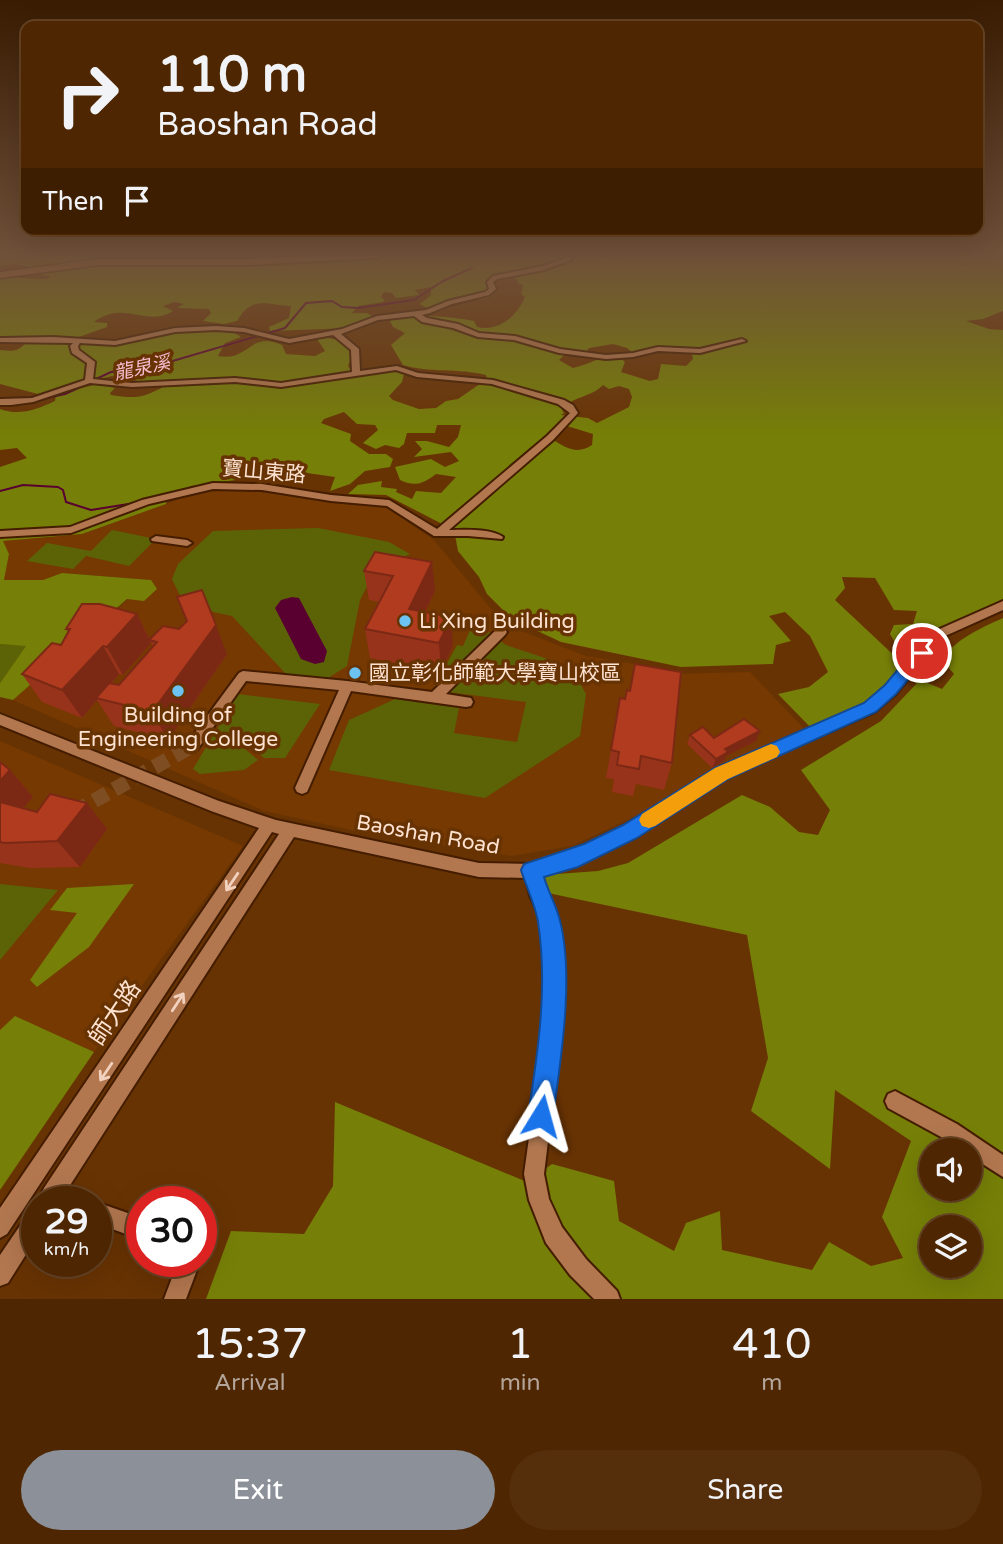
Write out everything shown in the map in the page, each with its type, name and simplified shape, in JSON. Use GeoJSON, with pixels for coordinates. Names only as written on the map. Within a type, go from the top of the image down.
{"type":"FeatureCollection","features":[{"type":"Feature","properties":{"kind":"street"},"geometry":{"type":"LineString","coordinates":[[0,340],[115,343],[175,330],[216,328],[244,330],[289,341],[335,333],[377,318],[396,316]]}},
{"type":"Feature","properties":{"kind":"street"},"geometry":{"type":"LineString","coordinates":[[419,316],[425,320],[455,326],[478,335],[515,338],[559,351],[606,357],[659,349],[700,351],[742,341]]}},
{"type":"Feature","properties":{"kind":"street"},"geometry":{"type":"LineString","coordinates":[[335,333],[355,349],[356,373]]}},
{"type":"Feature","properties":{"kind":"street"},"geometry":{"type":"LineString","coordinates":[[78,341],[74,346],[75,351],[91,362],[89,381]]}},
{"type":"Feature","properties":{"kind":"street"},"geometry":{"type":"LineString","coordinates":[[0,402],[37,398],[89,381],[132,385],[236,380],[281,385],[397,368],[417,375],[493,382],[570,407],[574,413],[550,438],[438,534]]}},
{"type":"Feature","properties":{"kind":"street","name":"寶山東路"},"geometry":{"type":"LineString","coordinates":[[0,534],[71,530],[160,499],[213,486],[236,485],[331,498],[379,500],[438,534]]}},
{"type":"Feature","properties":{"kind":"street"},"geometry":{"type":"LineString","coordinates":[[438,534],[468,533],[498,537]]}},
{"type":"Feature","properties":{"kind":"street"},"geometry":{"type":"LineString","coordinates":[[156,538],[187,543]]}},
{"type":"Feature","properties":{"kind":"street","name":"Baoshan Road"},"geometry":{"type":"LineString","coordinates":[[0,719],[269,825],[479,870],[532,870],[571,860],[630,831],[722,773],[870,708],[891,690],[939,634],[1003,605]]}},
{"type":"Feature","properties":{"kind":"street"},"geometry":{"type":"LineString","coordinates":[[434,698],[501,632]]}},
{"type":"Feature","properties":{"kind":"street"},"geometry":{"type":"LineString","coordinates":[[192,746],[243,676],[347,686],[466,702]]}},
{"type":"Feature","properties":{"kind":"street"},"geometry":{"type":"LineString","coordinates":[[302,788],[347,686]]}},
{"type":"Feature","properties":{"kind":"street","name":"師大路"},"geometry":{"type":"LineString","coordinates":[[0,1227],[269,825]]}},
{"type":"Feature","properties":{"kind":"street"},"geometry":{"type":"LineString","coordinates":[[65,1186],[290,830]]}},
{"type":"Feature","properties":{"kind":"street"},"geometry":{"type":"LineString","coordinates":[[532,870],[538,896],[549,918],[554,971],[551,1043],[534,1174],[539,1200],[554,1235],[578,1267],[609,1299]]}},
{"type":"Feature","properties":{"kind":"street"},"geometry":{"type":"LineString","coordinates":[[895,1101],[950,1130],[1003,1167]]}},
{"type":"Feature","properties":{"kind":"street"},"geometry":{"type":"LineString","coordinates":[[0,1275],[21,1243]]}},
{"type":"Feature","properties":{"kind":"street"},"geometry":{"type":"LineString","coordinates":[[174,1299],[183,1277]]}},
{"type":"Feature","properties":{"kind":"shaded area","name":"國立彰化師範大學寶山校區"},"geometry":{"type":"Polygon","coordinates":[[[230,489],[382,505],[434,540],[493,611],[516,629],[586,656],[648,666],[668,674],[750,672],[809,734],[572,846],[511,856],[374,835],[264,811],[13,700],[150,580],[63,573],[43,580],[4,580],[9,554],[2,541],[82,534],[193,494],[230,489]]]}},
{"type":"Feature","properties":{"kind":"shaded area"},"geometry":{"type":"Polygon","coordinates":[[[299,598],[327,651],[324,662],[315,664],[301,659],[275,608],[281,600],[299,598]]]}},
{"type":"Feature","properties":{"kind":"shaded area"},"geometry":{"type":"Polygon","coordinates":[[[0,741],[243,846],[94,1052],[15,1017],[0,1030],[0,741]]]}},
{"type":"Feature","properties":{"kind":"green space"},"geometry":{"type":"Polygon","coordinates":[[[0,316],[106,316],[94,322],[107,323],[107,327],[76,338],[0,338],[0,316]]]}},
{"type":"Feature","properties":{"kind":"green space"},"geometry":{"type":"Polygon","coordinates":[[[208,316],[241,316],[237,321],[224,324],[203,321],[208,316]]]}},
{"type":"Feature","properties":{"kind":"green space"},"geometry":{"type":"Polygon","coordinates":[[[289,316],[371,316],[375,318],[349,328],[270,331],[269,327],[289,316]]]}},
{"type":"Feature","properties":{"kind":"green space"},"geometry":{"type":"Polygon","coordinates":[[[418,316],[444,317],[474,321],[477,327],[485,328],[500,325],[512,316],[991,316],[966,321],[989,329],[1003,330],[1003,599],[959,622],[923,648],[909,653],[898,648],[890,634],[894,625],[913,624],[917,611],[894,610],[875,578],[842,577],[845,588],[835,600],[901,662],[900,675],[869,704],[813,730],[778,694],[809,687],[828,672],[810,636],[785,612],[769,616],[791,641],[776,645],[773,664],[681,667],[561,642],[512,619],[487,594],[479,577],[458,551],[455,535],[448,527],[386,495],[348,494],[358,485],[382,481],[381,487],[397,489],[396,492],[412,499],[416,491],[441,493],[456,477],[436,474],[415,484],[400,480],[395,467],[431,459],[445,467],[459,461],[451,452],[414,457],[422,449],[415,441],[449,447],[458,437],[461,425],[437,425],[435,433],[407,433],[404,444],[399,448],[385,445],[376,449],[363,443],[378,430],[375,425],[357,424],[344,412],[324,419],[321,423],[351,434],[350,441],[369,454],[386,454],[393,459],[390,467],[365,471],[350,484],[330,491],[335,477],[307,473],[300,484],[258,477],[191,486],[167,497],[166,504],[82,534],[3,541],[9,554],[4,580],[43,580],[62,573],[151,580],[157,589],[144,601],[127,599],[13,700],[0,697],[0,683],[26,646],[0,644],[0,467],[27,458],[17,448],[0,450],[0,409],[21,412],[34,409],[55,401],[56,395],[61,393],[98,384],[115,388],[111,395],[127,397],[145,395],[165,386],[112,376],[38,394],[0,384],[0,350],[18,349],[31,339],[113,345],[199,330],[216,330],[231,332],[241,337],[225,343],[218,356],[237,355],[256,343],[271,341],[282,345],[286,354],[315,356],[325,351],[317,339],[318,336],[348,342],[354,354],[349,368],[404,374],[402,382],[389,396],[393,400],[419,409],[436,408],[446,401],[458,399],[487,379],[486,375],[403,365],[391,345],[405,333],[393,327],[390,321],[418,316]],[[613,344],[589,348],[587,350],[593,354],[591,356],[565,354],[559,360],[573,368],[607,357],[620,358],[625,362],[621,372],[650,381],[658,379],[661,364],[686,366],[693,359],[692,354],[668,349],[634,354],[627,348],[613,344]],[[603,385],[570,402],[561,415],[588,418],[597,423],[629,407],[632,397],[629,389],[619,386],[609,389],[603,385]],[[567,426],[562,431],[555,430],[552,439],[576,450],[592,445],[593,434],[567,426]]]}},
{"type":"Feature","properties":{"kind":"green space"},"geometry":{"type":"Polygon","coordinates":[[[318,528],[389,542],[410,554],[376,569],[360,600],[347,666],[328,678],[286,674],[232,616],[213,612],[205,605],[186,608],[172,579],[178,564],[213,531],[318,528]]]}},
{"type":"Feature","properties":{"kind":"green space"},"geometry":{"type":"Polygon","coordinates":[[[112,530],[156,539],[129,566],[86,556],[73,569],[27,561],[47,543],[91,551],[112,530]]]}},
{"type":"Feature","properties":{"kind":"green space"},"geometry":{"type":"Polygon","coordinates":[[[1003,618],[1003,1299],[206,1299],[214,1277],[217,1277],[217,1269],[231,1231],[304,1234],[333,1186],[335,1102],[527,1182],[552,1164],[614,1181],[619,1221],[674,1251],[686,1223],[720,1211],[722,1250],[812,1270],[829,1242],[871,1266],[903,1258],[882,1217],[911,1141],[835,1090],[830,1169],[751,1111],[768,1058],[747,935],[548,893],[543,875],[598,871],[628,863],[742,795],[770,807],[799,832],[818,835],[830,810],[801,770],[881,721],[920,680],[942,689],[954,674],[942,660],[954,646],[969,635],[1003,618]]]}},
{"type":"Feature","properties":{"kind":"green space"},"geometry":{"type":"Polygon","coordinates":[[[474,621],[506,645],[557,662],[577,678],[586,694],[580,736],[485,798],[329,770],[349,720],[395,699],[459,708],[454,733],[517,742],[526,702],[433,690],[457,645],[463,646],[474,621]]]}},
{"type":"Feature","properties":{"kind":"green space"},"geometry":{"type":"Polygon","coordinates":[[[0,644],[27,645],[0,683],[0,644]]]}},
{"type":"Feature","properties":{"kind":"green space"},"geometry":{"type":"Polygon","coordinates":[[[238,694],[320,704],[285,758],[264,758],[251,746],[254,741],[251,736],[243,737],[239,748],[245,749],[258,760],[244,770],[200,774],[193,769],[238,694]]]}},
{"type":"Feature","properties":{"kind":"green space"},"geometry":{"type":"Polygon","coordinates":[[[0,884],[58,890],[0,960],[0,884]]]}},
{"type":"Feature","properties":{"kind":"green space"},"geometry":{"type":"Polygon","coordinates":[[[134,884],[89,947],[37,987],[30,980],[77,913],[50,910],[67,888],[134,884]]]}},
{"type":"Feature","properties":{"kind":"green space"},"geometry":{"type":"Polygon","coordinates":[[[15,1016],[94,1052],[0,1190],[0,1030],[15,1016]]]}},
{"type":"Feature","properties":{"kind":"building"},"geometry":{"type":"Polygon","coordinates":[[[375,552],[432,562],[409,609],[451,617],[439,643],[365,629],[393,576],[364,571],[375,552]]]}},
{"type":"Feature","properties":{"kind":"building"},"geometry":{"type":"Polygon","coordinates":[[[202,590],[216,625],[152,712],[96,698],[109,683],[119,685],[157,642],[149,640],[163,626],[179,629],[187,621],[177,597],[202,590]]]}},
{"type":"Feature","properties":{"kind":"building"},"geometry":{"type":"Polygon","coordinates":[[[82,604],[100,604],[137,614],[62,690],[22,674],[52,643],[61,645],[70,629],[66,629],[82,604]]]}},
{"type":"Feature","properties":{"kind":"building"},"geometry":{"type":"Polygon","coordinates":[[[635,664],[681,672],[672,763],[641,756],[639,769],[617,765],[619,752],[611,750],[620,698],[625,699],[627,690],[630,691],[635,664]]]}},
{"type":"Feature","properties":{"kind":"building"},"geometry":{"type":"Polygon","coordinates":[[[744,719],[760,731],[725,749],[728,752],[716,759],[690,735],[703,727],[714,738],[744,719]]]}},
{"type":"Feature","properties":{"kind":"building"},"geometry":{"type":"Polygon","coordinates":[[[0,762],[10,770],[0,781],[0,762]]]}},
{"type":"Feature","properties":{"kind":"building"},"geometry":{"type":"Polygon","coordinates":[[[50,794],[87,803],[57,841],[0,842],[0,802],[37,812],[50,794]]]}},
{"type":"Feature","properties":{"kind":"waterway","name":"龍泉溪"},"geometry":{"type":"LineString","coordinates":[[94,380],[111,372],[142,370],[285,328],[295,316]]}},
{"type":"Feature","properties":{"kind":"waterway","name":"龍泉溪"},"geometry":{"type":"LineString","coordinates":[[38,400],[65,394],[85,385]]}},
{"type":"Feature","properties":{"kind":"waterway","name":"龍泉溪"},"geometry":{"type":"LineString","coordinates":[[0,406],[25,403]]}},
{"type":"Feature","properties":{"kind":"waterway"},"geometry":{"type":"LineString","coordinates":[[0,491],[23,485],[58,487],[63,490],[66,502],[91,510],[135,503]]}},
{"type":"Feature","properties":{"kind":"waterway"},"geometry":{"type":"LineString","coordinates":[[166,499],[217,488]]}},
{"type":"Feature","properties":{"kind":"tunnel"},"geometry":{"type":"LineString","coordinates":[[74,812],[192,746]]}},
{"type":"Feature","properties":{"kind":"slow traffic"},"geometry":{"type":"LineString","coordinates":[[649,820],[722,773],[771,752]]}},
{"type":"Feature","properties":{"kind":"place","name":"Li Xing Building"},"geometry":{"type":"Point","coordinates":[405,621]}},
{"type":"Feature","properties":{"kind":"place","name":"國立彰化師範大學寶山校區"},"geometry":{"type":"Point","coordinates":[355,673]}},
{"type":"Feature","properties":{"kind":"place","name":"Building of Engineering College"},"geometry":{"type":"Point","coordinates":[178,691]}},
{"type":"Feature","properties":{"kind":"route"},"geometry":{"type":"LineString","coordinates":[[541,1116],[551,1043],[554,971],[549,918],[538,896],[532,870],[571,860],[630,831],[722,773],[870,708],[891,690],[922,653]]}}]}
